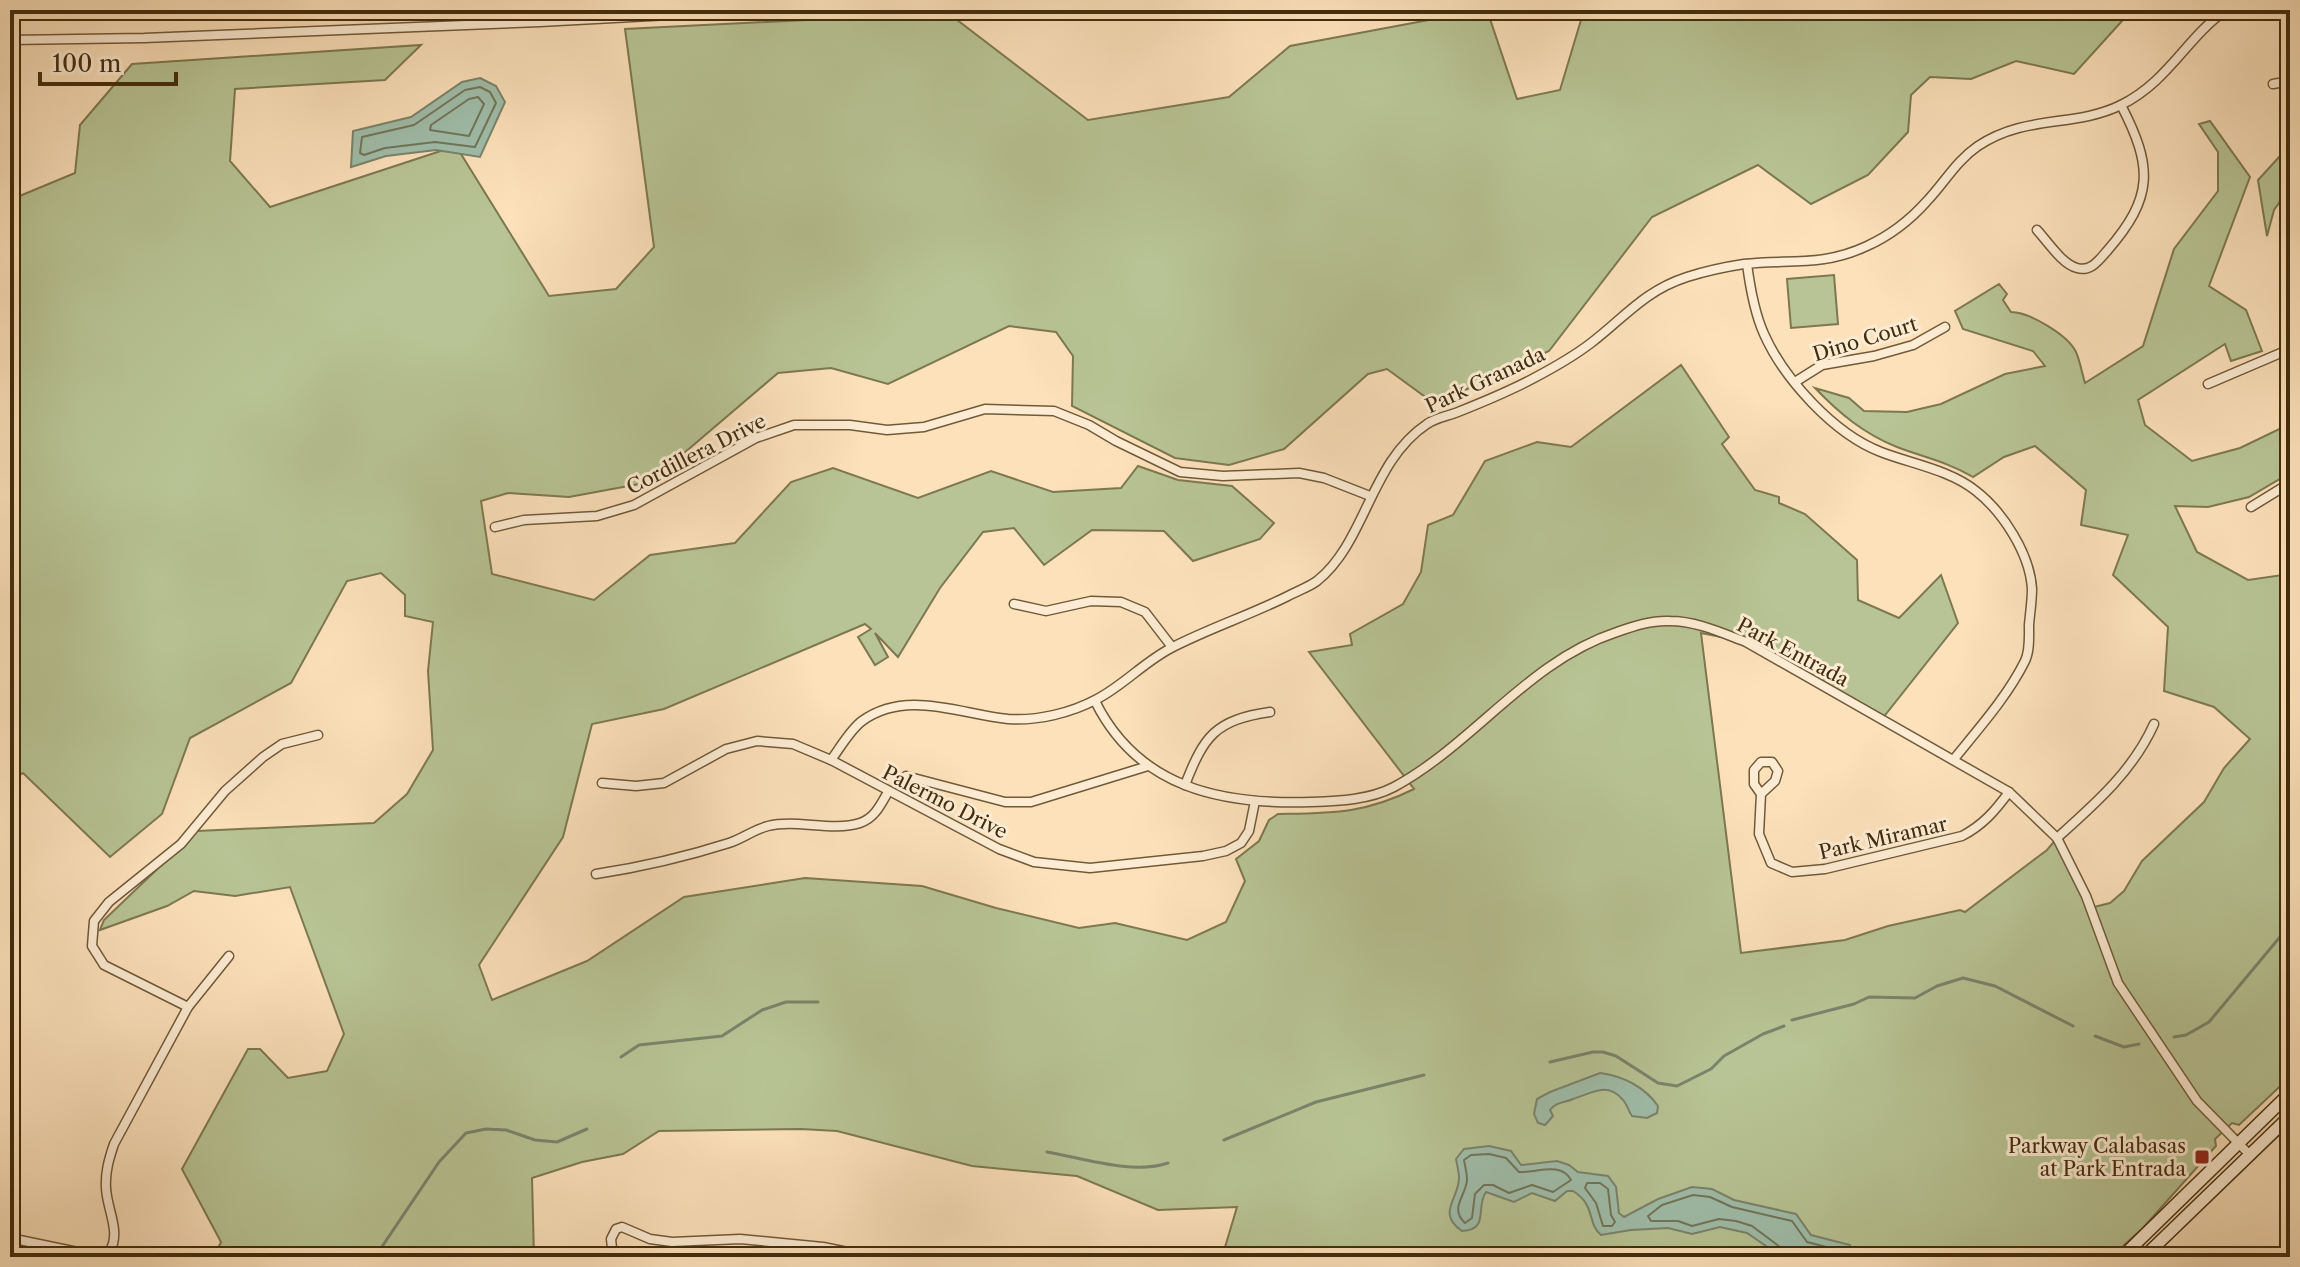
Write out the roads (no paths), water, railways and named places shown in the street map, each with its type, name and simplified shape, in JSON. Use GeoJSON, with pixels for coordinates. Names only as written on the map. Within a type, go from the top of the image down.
{"type":"FeatureCollection","features":[{"type":"Feature","properties":{"kind":"street"},"geometry":{"type":"LineString","coordinates":[[10,40],[176,37],[762,10]]}},
{"type":"Feature","properties":{"kind":"street","name":"Park Granada"},"geometry":{"type":"LineString","coordinates":[[831,760],[861,722],[900,705],[934,706],[1010,719],[1045,718],[1095,701],[1172,647],[1317,581],[1350,540],[1370,496],[1402,446],[1428,423],[1533,379],[1591,343],[1627,310],[1661,287],[1715,269],[1747,264],[1812,262],[1858,250],[1898,227],[1927,202],[1954,167],[1996,135],[2018,126],[2089,116],[2121,105],[2168,71],[2208,22],[2226,10]]}},
{"type":"Feature","properties":{"kind":"street"},"geometry":{"type":"LineString","coordinates":[[2273,84],[2290,81]]}},
{"type":"Feature","properties":{"kind":"street"},"geometry":{"type":"LineString","coordinates":[[2037,230],[2073,268],[2084,269],[2096,264],[2126,230],[2140,202],[2144,170],[2135,132],[2121,105]]}},
{"type":"Feature","properties":{"kind":"street"},"geometry":{"type":"LineString","coordinates":[[1747,264],[1762,331],[1775,357],[1795,382],[1835,424],[1878,451],[1938,471],[1976,490],[2008,524],[2022,555],[2032,587],[2027,658],[2000,701],[1954,759]]}},
{"type":"Feature","properties":{"kind":"street","name":"Dino Court"},"geometry":{"type":"LineString","coordinates":[[1795,382],[1822,365],[1913,345],[1945,327]]}},
{"type":"Feature","properties":{"kind":"street"},"geometry":{"type":"LineString","coordinates":[[2208,384],[2290,349]]}},
{"type":"Feature","properties":{"kind":"street","name":"Cordillera Drive"},"geometry":{"type":"LineString","coordinates":[[495,527],[524,520],[597,516],[634,505],[756,438],[794,425],[850,425],[887,430],[924,427],[985,409],[1054,411],[1089,425],[1180,472],[1223,476],[1299,473],[1324,478],[1370,496]]}},
{"type":"Feature","properties":{"kind":"street"},"geometry":{"type":"LineString","coordinates":[[2251,507],[2290,483]]}},
{"type":"Feature","properties":{"kind":"street"},"geometry":{"type":"LineString","coordinates":[[1014,604],[1046,611],[1091,601],[1121,602],[1145,612],[1172,647]]}},
{"type":"Feature","properties":{"kind":"street","name":"Park Entrada"},"geometry":{"type":"LineString","coordinates":[[1095,701],[1117,737],[1148,766],[1185,785],[1209,794],[1279,803],[1356,799],[1390,789],[1430,766],[1505,700],[1569,651],[1590,641],[1634,626],[1672,621],[1709,628],[1746,642],[2009,792],[2057,838],[2086,896],[2118,983],[2197,1101],[2250,1155]]}},
{"type":"Feature","properties":{"kind":"street"},"geometry":{"type":"LineString","coordinates":[[1185,785],[1200,747],[1213,731],[1251,715],[1270,712]]}},
{"type":"Feature","properties":{"kind":"street"},"geometry":{"type":"LineString","coordinates":[[2057,838],[2115,784],[2143,750],[2154,724]]}},
{"type":"Feature","properties":{"kind":"street"},"geometry":{"type":"LineString","coordinates":[[188,1007],[104,965],[92,946],[94,921],[109,902],[181,844],[225,791],[263,757],[282,744],[318,735]]}},
{"type":"Feature","properties":{"kind":"street","name":"Palermo Drive"},"geometry":{"type":"LineString","coordinates":[[602,783],[636,786],[664,783],[726,749],[757,741],[793,744],[831,760],[999,849],[1034,862],[1090,868],[1226,851],[1241,843],[1249,831],[1255,801]]}},
{"type":"Feature","properties":{"kind":"street"},"geometry":{"type":"LineString","coordinates":[[906,776],[1005,802],[1031,802],[1148,766]]}},
{"type":"Feature","properties":{"kind":"street"},"geometry":{"type":"LineString","coordinates":[[596,874],[690,856],[769,826],[844,826],[864,822],[878,811],[888,792]]}},
{"type":"Feature","properties":{"kind":"street","name":"Park Miramar"},"geometry":{"type":"LineString","coordinates":[[1761,794],[1759,834],[1771,863],[1792,872],[1825,869],[1962,836],[1978,827],[2009,792]]}},
{"type":"Feature","properties":{"kind":"street"},"geometry":{"type":"LineString","coordinates":[[10,1238],[92,1255],[110,1251],[115,1235],[106,1191],[106,1168],[114,1144],[188,1007],[229,956]]}},
{"type":"Feature","properties":{"kind":"street"},"geometry":{"type":"LineString","coordinates":[[2122,1257],[2290,1093]]}},
{"type":"Feature","properties":{"kind":"street"},"geometry":{"type":"LineString","coordinates":[[2144,1257],[2290,1116]]}},
{"type":"Feature","properties":{"kind":"street"},"geometry":{"type":"LineString","coordinates":[[613,1257],[611,1239],[616,1229],[622,1227],[650,1239],[672,1242],[740,1239],[823,1247],[872,1257]]}},
{"type":"Feature","properties":{"kind":"water"},"geometry":{"type":"Polygon","coordinates":[[[480,78],[496,86],[505,102],[480,157],[436,150],[386,156],[351,167],[353,131],[411,117],[462,82],[480,78]]]}},
{"type":"Feature","properties":{"kind":"water"},"geometry":{"type":"Polygon","coordinates":[[[1600,1073],[1640,1088],[1658,1106],[1657,1113],[1647,1118],[1632,1116],[1622,1099],[1604,1090],[1558,1104],[1550,1110],[1553,1116],[1545,1125],[1538,1123],[1534,1114],[1537,1099],[1600,1073]]]}},
{"type":"Feature","properties":{"kind":"water"},"geometry":{"type":"Polygon","coordinates":[[[1489,1146],[1511,1151],[1521,1165],[1557,1161],[1578,1172],[1608,1176],[1616,1187],[1619,1213],[1624,1217],[1658,1199],[1692,1187],[1712,1189],[1734,1200],[1796,1214],[1811,1235],[1850,1245],[1852,1257],[1782,1257],[1747,1233],[1720,1227],[1692,1234],[1668,1228],[1601,1235],[1585,1202],[1573,1191],[1567,1191],[1555,1201],[1532,1193],[1514,1202],[1486,1192],[1476,1227],[1462,1231],[1454,1224],[1450,1212],[1459,1178],[1456,1159],[1464,1149],[1489,1146]]]}},
{"type":"Feature","properties":{"kind":"waterway"},"geometry":{"type":"LineString","coordinates":[[2174,1037],[2186,1035],[2209,1022],[2290,925]]}},
{"type":"Feature","properties":{"kind":"waterway"},"geometry":{"type":"LineString","coordinates":[[1792,1020],[1854,1004],[1869,997],[1915,998],[1937,986],[1963,978],[1995,986],[2073,1026]]}},
{"type":"Feature","properties":{"kind":"waterway"},"geometry":{"type":"LineString","coordinates":[[621,1057],[639,1045],[722,1036],[762,1010],[786,1002],[818,1002]]}},
{"type":"Feature","properties":{"kind":"waterway"},"geometry":{"type":"LineString","coordinates":[[1550,1062],[1603,1052],[1616,1056],[1658,1083],[1677,1086],[1711,1069],[1724,1056],[1763,1034],[1784,1026]]}},
{"type":"Feature","properties":{"kind":"waterway"},"geometry":{"type":"LineString","coordinates":[[2095,1036],[2124,1047],[2139,1044]]}},
{"type":"Feature","properties":{"kind":"waterway"},"geometry":{"type":"LineString","coordinates":[[1224,1140],[1316,1102],[1424,1075]]}},
{"type":"Feature","properties":{"kind":"waterway"},"geometry":{"type":"LineString","coordinates":[[375,1257],[439,1162],[466,1133],[486,1129],[506,1130],[535,1140],[557,1142],[587,1129]]}},
{"type":"Feature","properties":{"kind":"waterway"},"geometry":{"type":"LineString","coordinates":[[1047,1152],[1124,1166],[1168,1163]]}},
{"type":"Feature","properties":{"kind":"place","name":"Parkway Calabasas at Park Entrada"},"geometry":{"type":"Point","coordinates":[2202,1157]}}]}
